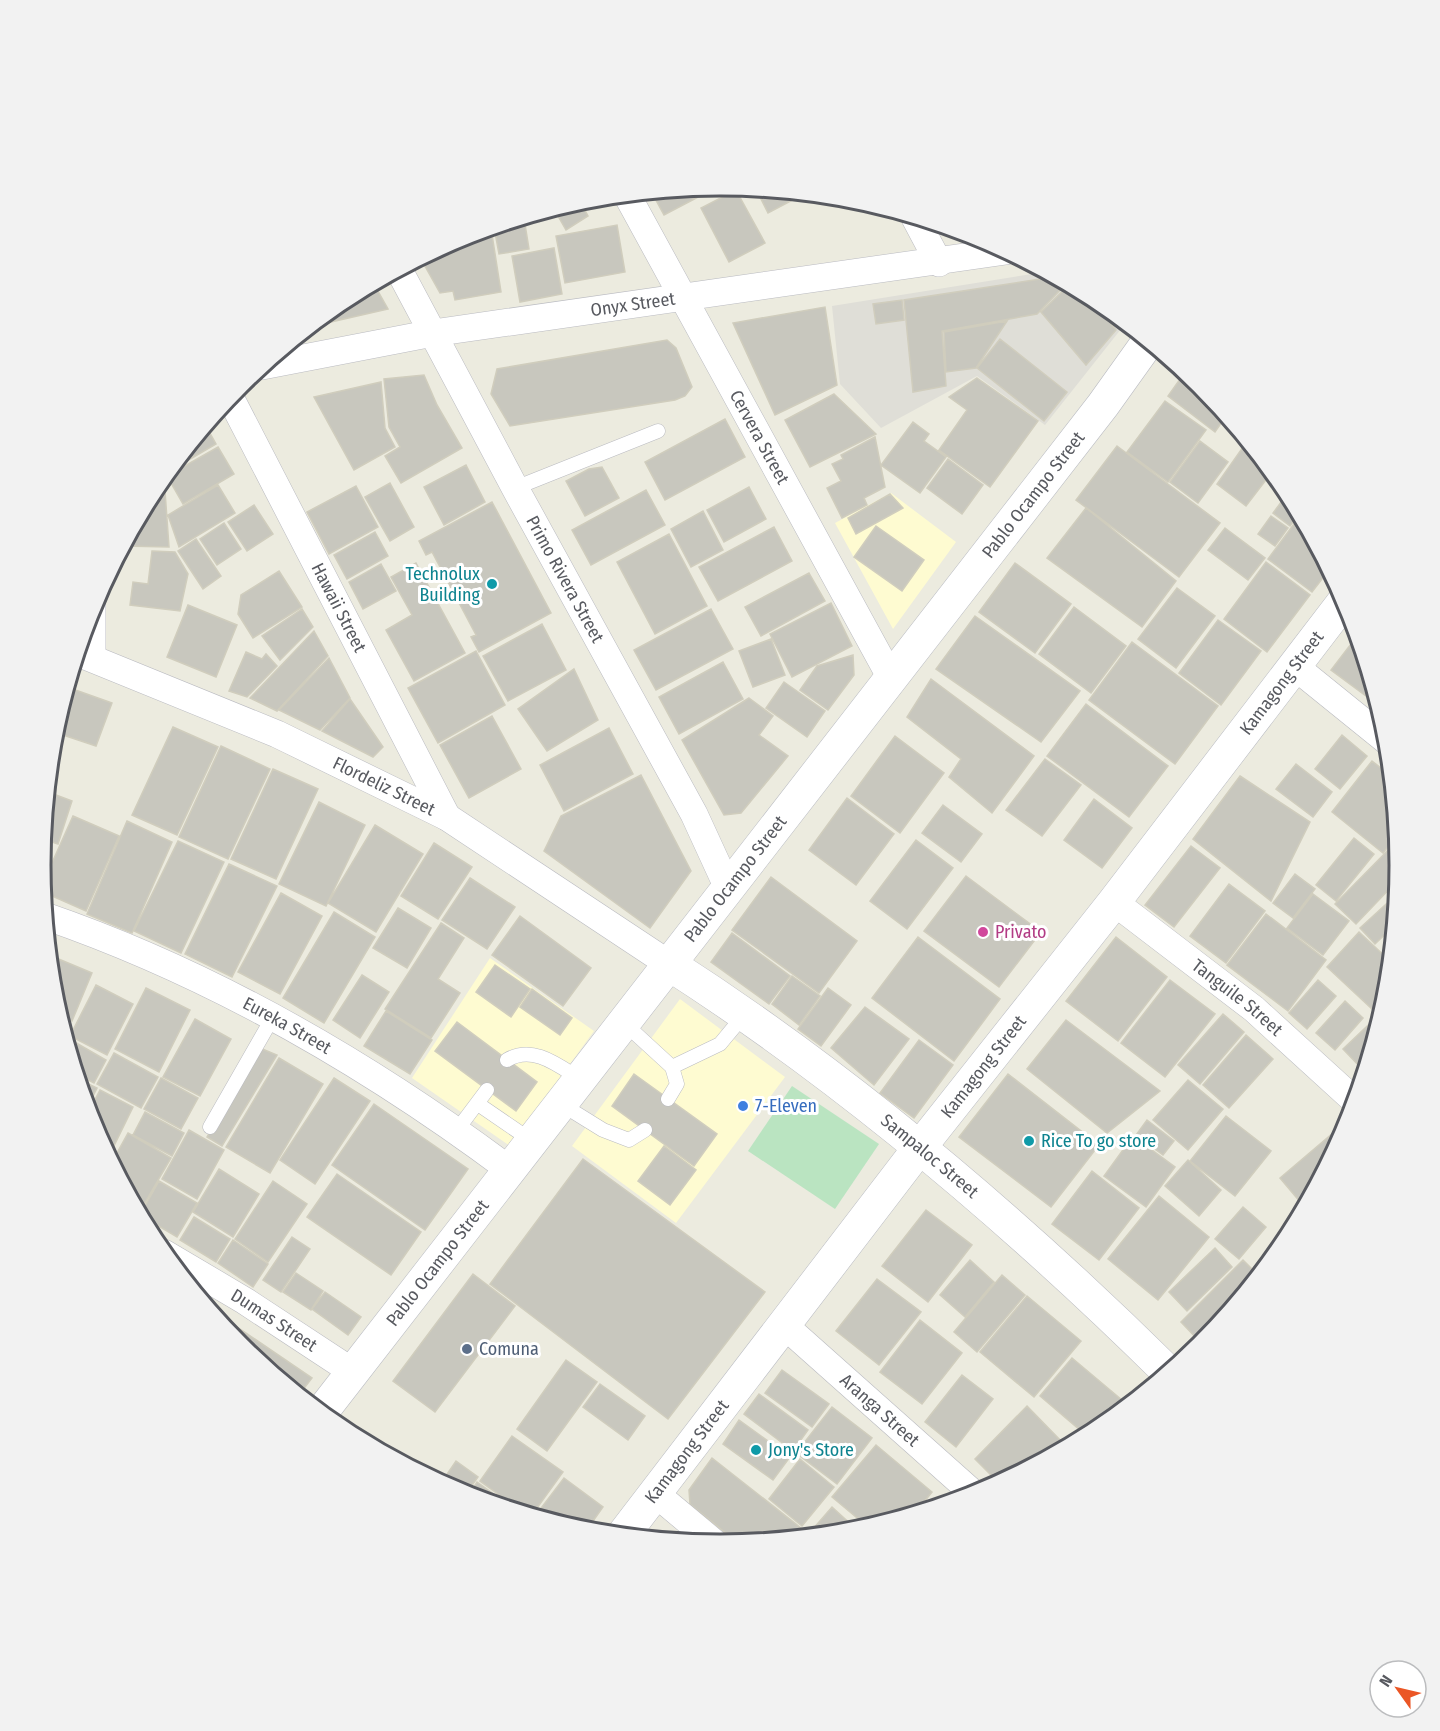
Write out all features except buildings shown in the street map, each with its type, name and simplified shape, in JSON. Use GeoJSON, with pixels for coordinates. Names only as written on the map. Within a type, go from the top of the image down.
{"type":"FeatureCollection","features":[{"type":"Feature","properties":{"kind":"main road","name":"Pablo Ocampo Street"},"geometry":{"type":"LineString","coordinates":[[326,1406],[729,888],[1143,348]]}},
{"type":"Feature","properties":{"kind":"main road","name":"Kamagong Street"},"geometry":{"type":"LineString","coordinates":[[628,1528],[920,1147],[1114,902],[1338,609]]}},
{"type":"Feature","properties":{"kind":"main road","name":"Sampaloc Street"},"geometry":{"type":"LineString","coordinates":[[669,964],[745,1013],[920,1147],[996,1210],[1162,1367]]}},
{"type":"Feature","properties":{"kind":"street","name":"Cervera Street"},"geometry":{"type":"LineString","coordinates":[[631,202],[891,678]]}},
{"type":"Feature","properties":{"kind":"street"},"geometry":{"type":"LineString","coordinates":[[920,227],[939,263]]}},
{"type":"Feature","properties":{"kind":"street","name":"Onyx Street"},"geometry":{"type":"LineString","coordinates":[[279,363],[433,333],[939,263],[991,254]]}},
{"type":"Feature","properties":{"kind":"street","name":"Primo Rivera Street"},"geometry":{"type":"LineString","coordinates":[[403,277],[515,488],[694,814],[729,888]]}},
{"type":"Feature","properties":{"kind":"street","name":"Hawaii Street"},"geometry":{"type":"LineString","coordinates":[[234,405],[447,817]]}},
{"type":"Feature","properties":{"kind":"street","name":"Flordeliz Street"},"geometry":{"type":"LineString","coordinates":[[85,655],[277,734],[447,817],[669,964]]}},
{"type":"Feature","properties":{"kind":"street"},"geometry":{"type":"LineString","coordinates":[[1293,665],[1375,731]]}},
{"type":"Feature","properties":{"kind":"street","name":"Tanguile Street"},"geometry":{"type":"LineString","coordinates":[[1114,902],[1254,1010],[1348,1095]]}},
{"type":"Feature","properties":{"kind":"street","name":"Eureka Street"},"geometry":{"type":"LineString","coordinates":[[53,919],[172,967],[273,1017],[405,1095],[510,1170]]}},
{"type":"Feature","properties":{"kind":"street","name":"Dumas Street"},"geometry":{"type":"LineString","coordinates":[[183,1264],[245,1301],[353,1372]]}},
{"type":"Feature","properties":{"kind":"street","name":"Aranga Street"},"geometry":{"type":"LineString","coordinates":[[784,1324],[967,1487]]}},
{"type":"Feature","properties":{"kind":"street"},"geometry":{"type":"LineString","coordinates":[[656,1494],[703,1534]]}},
{"type":"Feature","properties":{"kind":"lane"},"geometry":{"type":"LineString","coordinates":[[515,488],[658,431]]}},
{"type":"Feature","properties":{"kind":"lane"},"geometry":{"type":"LineString","coordinates":[[672,1067],[720,1044],[745,1013]]}},
{"type":"Feature","properties":{"kind":"lane"},"geometry":{"type":"LineString","coordinates":[[210,1127],[273,1017]]}},
{"type":"Feature","properties":{"kind":"lane"},"geometry":{"type":"LineString","coordinates":[[624,1023],[672,1067],[677,1084],[668,1099]]}},
{"type":"Feature","properties":{"kind":"lane"},"geometry":{"type":"LineString","coordinates":[[507,1060],[515,1055],[527,1054],[545,1058],[580,1079]]}},
{"type":"Feature","properties":{"kind":"lane"},"geometry":{"type":"LineString","coordinates":[[457,1131],[487,1090]]}},
{"type":"Feature","properties":{"kind":"lane"},"geometry":{"type":"LineString","coordinates":[[478,1104],[532,1141]]}},
{"type":"Feature","properties":{"kind":"lane"},"geometry":{"type":"LineString","coordinates":[[561,1104],[603,1130],[629,1140],[645,1130]]}},
{"type":"Feature","properties":{"kind":"shaded area"},"geometry":{"type":"Polygon","coordinates":[[[1032,274],[1092,309],[1120,330],[1045,425],[977,376],[881,428],[840,384],[832,306],[1032,274]]]}},
{"type":"Feature","properties":{"kind":"shaded area"},"geometry":{"type":"Polygon","coordinates":[[[891,493],[956,542],[893,629],[835,523],[891,493]]]}},
{"type":"Feature","properties":{"kind":"shaded area"},"geometry":{"type":"Polygon","coordinates":[[[490,958],[594,1031],[510,1146],[412,1078],[490,958]]]}},
{"type":"Feature","properties":{"kind":"shaded area"},"geometry":{"type":"Polygon","coordinates":[[[680,999],[785,1077],[676,1223],[572,1146],[680,999]]]}},
{"type":"Feature","properties":{"kind":"green space"},"geometry":{"type":"Polygon","coordinates":[[[792,1086],[879,1144],[835,1209],[748,1151],[792,1086]]]}},
{"type":"Feature","properties":{"kind":"place","name":"Technolux Building"},"geometry":{"type":"Point","coordinates":[492,584]}},
{"type":"Feature","properties":{"kind":"place","name":"Privato"},"geometry":{"type":"Point","coordinates":[983,932]}},
{"type":"Feature","properties":{"kind":"place","name":"7-Eleven"},"geometry":{"type":"Point","coordinates":[743,1106]}},
{"type":"Feature","properties":{"kind":"place","name":"Rice To go store"},"geometry":{"type":"Point","coordinates":[1029,1141]}},
{"type":"Feature","properties":{"kind":"place","name":"Comuna"},"geometry":{"type":"Point","coordinates":[467,1349]}},
{"type":"Feature","properties":{"kind":"place","name":"Jony's Store"},"geometry":{"type":"Point","coordinates":[756,1450]}}]}
